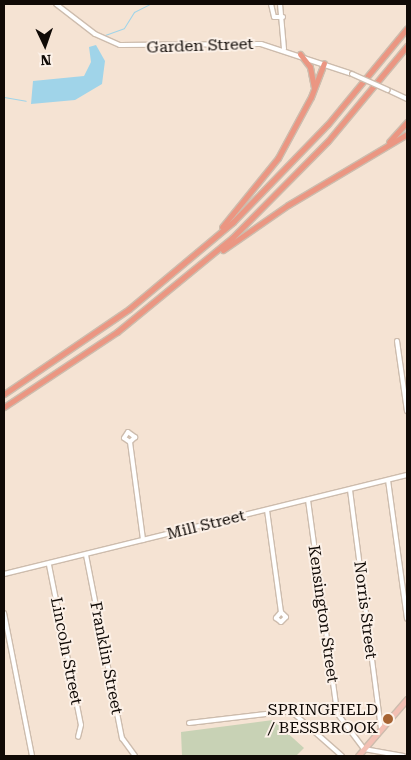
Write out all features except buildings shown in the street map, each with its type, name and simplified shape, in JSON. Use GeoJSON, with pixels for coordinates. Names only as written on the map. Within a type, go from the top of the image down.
{"type":"FeatureCollection","features":[{"type":"Feature","properties":{"kind":"highway"},"geometry":{"type":"LineString","coordinates":[[4,394],[84,342],[167,278],[277,178],[407,28]]}},
{"type":"Feature","properties":{"kind":"highway"},"geometry":{"type":"LineString","coordinates":[[194,271],[311,159],[407,46]]}},
{"type":"Feature","properties":{"kind":"highway"},"geometry":{"type":"LineString","coordinates":[[300,54],[314,75],[312,97]]}},
{"type":"Feature","properties":{"kind":"highway"},"geometry":{"type":"LineString","coordinates":[[167,278],[256,190],[312,97],[324,63]]}},
{"type":"Feature","properties":{"kind":"highway"},"geometry":{"type":"LineString","coordinates":[[372,154],[407,122]]}},
{"type":"Feature","properties":{"kind":"highway"},"geometry":{"type":"LineString","coordinates":[[4,407],[107,340],[194,271],[288,205],[407,134]]}},
{"type":"Feature","properties":{"kind":"main road"},"geometry":{"type":"LineString","coordinates":[[358,756],[407,700]]}},
{"type":"Feature","properties":{"kind":"street","name":"Garden Street"},"geometry":{"type":"LineString","coordinates":[[56,4],[98,36],[124,46],[248,43],[284,49],[352,74],[407,99]]}},
{"type":"Feature","properties":{"kind":"street"},"geometry":{"type":"LineString","coordinates":[[271,4],[274,17],[283,17]]}},
{"type":"Feature","properties":{"kind":"street"},"geometry":{"type":"LineString","coordinates":[[280,4],[283,17],[284,49]]}},
{"type":"Feature","properties":{"kind":"street"},"geometry":{"type":"LineString","coordinates":[[397,341],[407,411]]}},
{"type":"Feature","properties":{"kind":"street"},"geometry":{"type":"LineString","coordinates":[[130,442],[143,540]]}},
{"type":"Feature","properties":{"kind":"street","name":"Mill Street"},"geometry":{"type":"LineString","coordinates":[[4,574],[49,565],[143,540],[407,476]]}},
{"type":"Feature","properties":{"kind":"street"},"geometry":{"type":"LineString","coordinates":[[388,480],[407,619]]}},
{"type":"Feature","properties":{"kind":"street","name":"Norris Street"},"geometry":{"type":"LineString","coordinates":[[350,490],[381,730]]}},
{"type":"Feature","properties":{"kind":"street","name":"Kensington Street"},"geometry":{"type":"LineString","coordinates":[[308,500],[336,706],[364,749]]}},
{"type":"Feature","properties":{"kind":"street"},"geometry":{"type":"LineString","coordinates":[[267,510],[280,612]]}},
{"type":"Feature","properties":{"kind":"street","name":"Franklin Street"},"geometry":{"type":"LineString","coordinates":[[86,555],[122,738],[135,756]]}},
{"type":"Feature","properties":{"kind":"street","name":"Lincoln Street"},"geometry":{"type":"LineString","coordinates":[[49,565],[81,725],[78,737]]}},
{"type":"Feature","properties":{"kind":"street"},"geometry":{"type":"LineString","coordinates":[[4,614],[32,756]]}},
{"type":"Feature","properties":{"kind":"street"},"geometry":{"type":"LineString","coordinates":[[189,723],[291,711],[342,756]]}},
{"type":"Feature","properties":{"kind":"street"},"geometry":{"type":"LineString","coordinates":[[364,749],[402,756]]}},
{"type":"Feature","properties":{"kind":"green space"},"geometry":{"type":"Polygon","coordinates":[[[273,720],[304,748],[296,756],[182,756],[181,732],[273,720]]]}},
{"type":"Feature","properties":{"kind":"water"},"geometry":{"type":"Polygon","coordinates":[[[96,45],[105,61],[102,84],[75,100],[31,104],[33,81],[84,76],[91,62],[89,47],[96,45]]]}},
{"type":"Feature","properties":{"kind":"waterway"},"geometry":{"type":"LineString","coordinates":[[105,35],[124,28],[134,12],[150,4]]}},
{"type":"Feature","properties":{"kind":"waterway"},"geometry":{"type":"LineString","coordinates":[[4,97],[26,101]]}},
{"type":"Feature","properties":{"kind":"place","name":"SPRINGFIELD / BESSBROOK"},"geometry":{"type":"Point","coordinates":[388,719]}}]}
